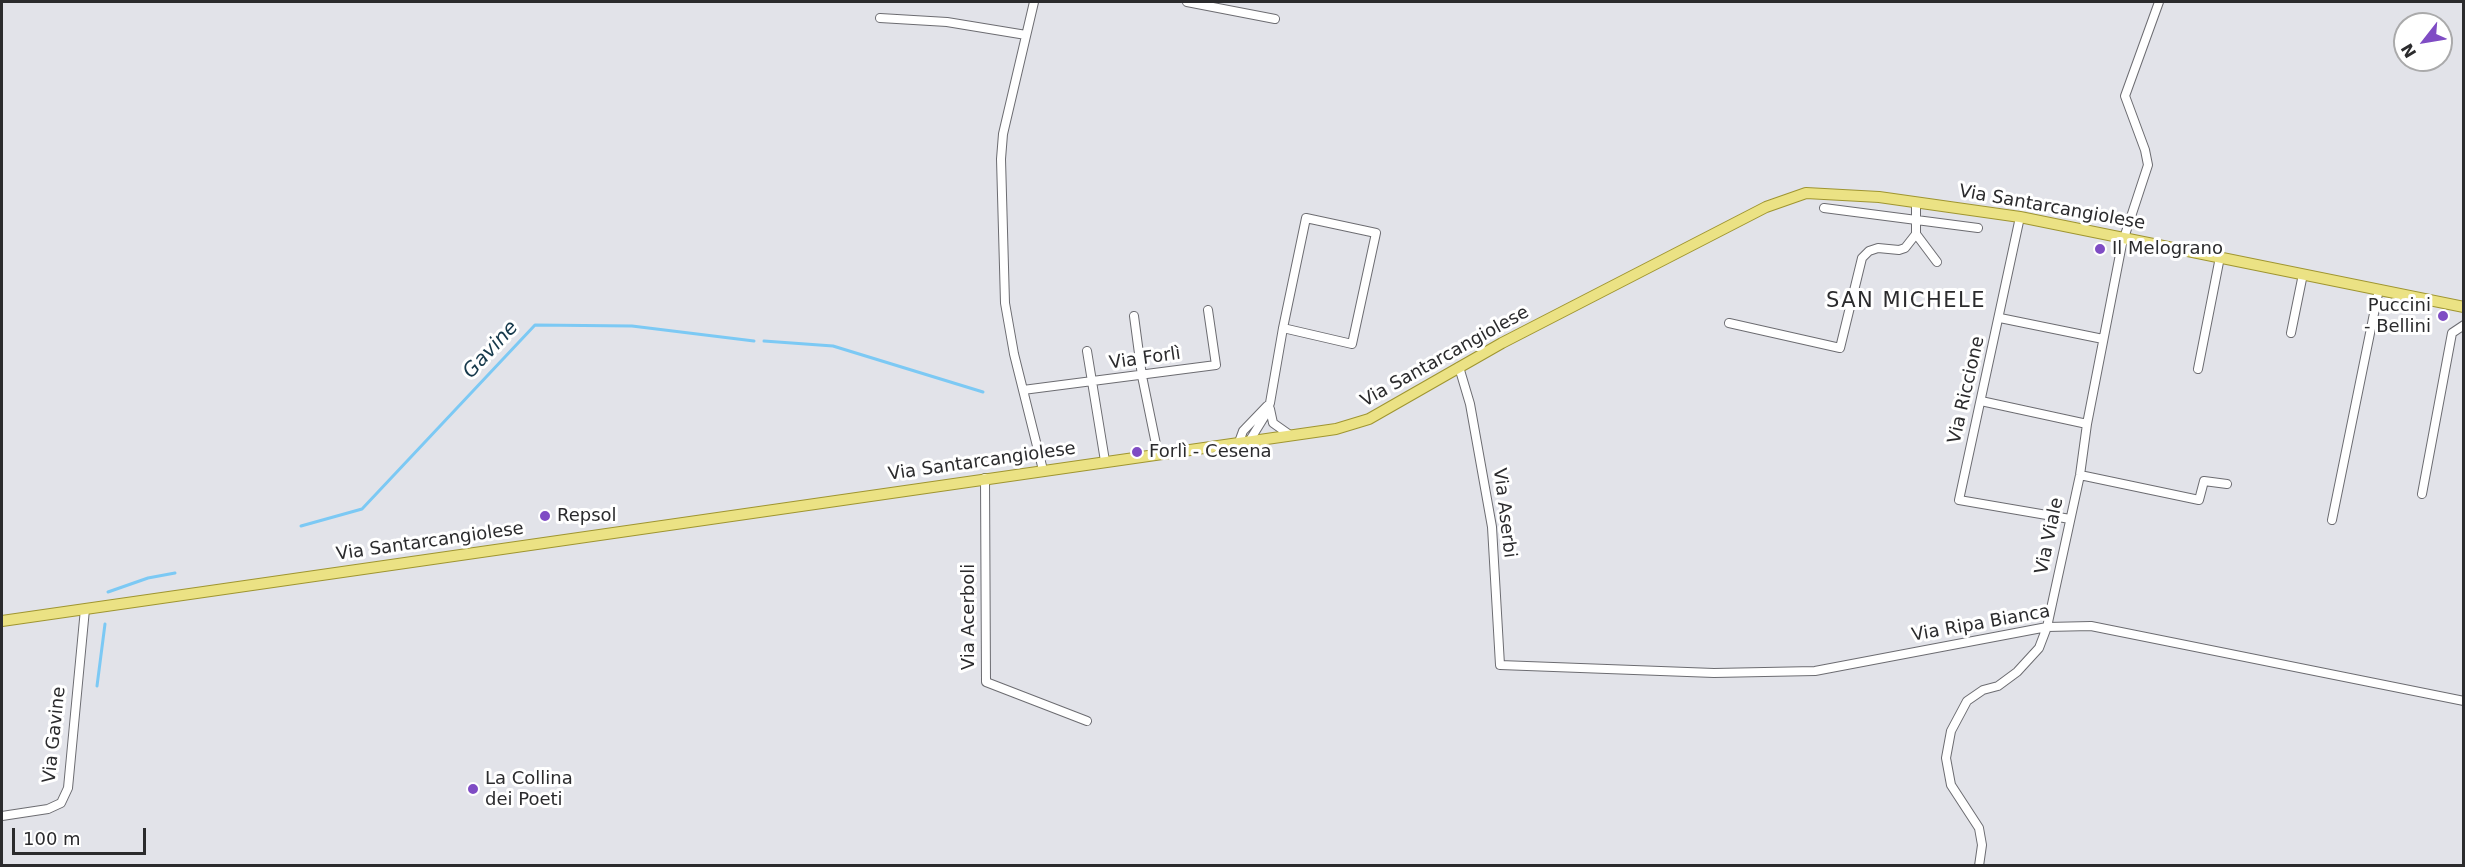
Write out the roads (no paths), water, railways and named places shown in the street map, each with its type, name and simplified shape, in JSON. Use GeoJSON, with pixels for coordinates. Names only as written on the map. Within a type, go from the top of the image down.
{"type":"FeatureCollection","features":[{"type":"Feature","properties":{"kind":"main road","name":"Via Santarcangiolese"},"geometry":{"type":"LineString","coordinates":[[2,621],[1336,429],[1369,419],[1459,367],[1740,220],[1794,196],[1830,193],[1916,202],[2020,217],[2124,236],[2463,307]]}},
{"type":"Feature","properties":{"kind":"street"},"geometry":{"type":"LineString","coordinates":[[1034,2],[1003,134],[1001,159],[1005,303],[1043,470]]}},
{"type":"Feature","properties":{"kind":"street"},"geometry":{"type":"LineString","coordinates":[[1187,2],[1275,19]]}},
{"type":"Feature","properties":{"kind":"street","name":"Via Viale"},"geometry":{"type":"LineString","coordinates":[[1979,866],[1982,845],[1979,828],[1951,785],[1947,758],[1952,731],[1967,701],[1983,690],[1998,686],[2017,672],[2039,648],[2047,627],[2080,475],[2087,424],[2124,236],[2148,165],[2145,150],[2125,96],[2159,2]]}},
{"type":"Feature","properties":{"kind":"street"},"geometry":{"type":"LineString","coordinates":[[880,18],[947,22],[1026,35]]}},
{"type":"Feature","properties":{"kind":"street"},"geometry":{"type":"LineString","coordinates":[[1916,202],[1916,234],[1937,262]]}},
{"type":"Feature","properties":{"kind":"street","name":"Via Santarcangiolese"},"geometry":{"type":"LineString","coordinates":[[1824,208],[1978,228]]}},
{"type":"Feature","properties":{"kind":"street","name":"Via Riccione"},"geometry":{"type":"LineString","coordinates":[[2020,217],[1959,500],[2070,519]]}},
{"type":"Feature","properties":{"kind":"street"},"geometry":{"type":"LineString","coordinates":[[1245,441],[1266,414],[1270,403],[1283,328],[1306,218],[1376,232],[1352,344],[1283,328]]}},
{"type":"Feature","properties":{"kind":"street"},"geometry":{"type":"LineString","coordinates":[[1729,323],[1840,348],[1862,258],[1869,251],[1878,248],[1899,250],[1905,248],[1916,234]]}},
{"type":"Feature","properties":{"kind":"street"},"geometry":{"type":"LineString","coordinates":[[2198,369],[2220,257]]}},
{"type":"Feature","properties":{"kind":"street"},"geometry":{"type":"LineString","coordinates":[[2291,333],[2304,274]]}},
{"type":"Feature","properties":{"kind":"street"},"geometry":{"type":"LineString","coordinates":[[2332,520],[2379,290]]}},
{"type":"Feature","properties":{"kind":"street","name":"Via Forlì"},"geometry":{"type":"LineString","coordinates":[[1023,390],[1092,383],[1216,365],[1208,310]]}},
{"type":"Feature","properties":{"kind":"street"},"geometry":{"type":"LineString","coordinates":[[1134,316],[1142,376],[1158,454]]}},
{"type":"Feature","properties":{"kind":"street"},"geometry":{"type":"LineString","coordinates":[[2000,318],[2103,339]]}},
{"type":"Feature","properties":{"kind":"street"},"geometry":{"type":"LineString","coordinates":[[2421,494],[2452,333],[2462,325]]}},
{"type":"Feature","properties":{"kind":"street"},"geometry":{"type":"LineString","coordinates":[[1087,351],[1105,461]]}},
{"type":"Feature","properties":{"kind":"street","name":"Via Aserbi"},"geometry":{"type":"LineString","coordinates":[[1459,367],[1470,404],[1492,527],[1500,665]]}},
{"type":"Feature","properties":{"kind":"street"},"geometry":{"type":"LineString","coordinates":[[1981,402],[2087,424]]}},
{"type":"Feature","properties":{"kind":"street"},"geometry":{"type":"LineString","coordinates":[[1270,403],[1273,423],[1280,431],[1293,436]]}},
{"type":"Feature","properties":{"kind":"street"},"geometry":{"type":"LineString","coordinates":[[2080,475],[2199,500],[2204,481],[2227,484]]}},
{"type":"Feature","properties":{"kind":"street","name":"Via Acerboli"},"geometry":{"type":"LineString","coordinates":[[985,478],[986,682],[1087,721]]}},
{"type":"Feature","properties":{"kind":"street","name":"Via Gavine"},"geometry":{"type":"LineString","coordinates":[[2,816],[48,809],[61,802],[68,788],[85,609]]}},
{"type":"Feature","properties":{"kind":"street","name":"Via Ripa Bianca"},"geometry":{"type":"LineString","coordinates":[[1500,665],[1714,673],[1815,671],[2047,627],[2091,627],[2463,701]]}},
{"type":"Feature","properties":{"kind":"waterway","name":"Gavine"},"geometry":{"type":"LineString","coordinates":[[301,526],[362,509],[535,325],[632,326],[754,341]]}},
{"type":"Feature","properties":{"kind":"waterway","name":"Gavine"},"geometry":{"type":"LineString","coordinates":[[764,341],[833,346],[983,392]]}},
{"type":"Feature","properties":{"kind":"waterway","name":"Gavine"},"geometry":{"type":"LineString","coordinates":[[108,592],[148,578],[175,573]]}},
{"type":"Feature","properties":{"kind":"waterway","name":"Gavine"},"geometry":{"type":"LineString","coordinates":[[97,686],[105,624]]}},
{"type":"Feature","properties":{"kind":"place","name":"Il Melograno"},"geometry":{"type":"Point","coordinates":[2100,249]}},
{"type":"Feature","properties":{"kind":"place","name":"Puccini - Bellini"},"geometry":{"type":"Point","coordinates":[2443,316]}},
{"type":"Feature","properties":{"kind":"place","name":"Forlì - Cesena"},"geometry":{"type":"Point","coordinates":[1137,452]}},
{"type":"Feature","properties":{"kind":"place","name":"Repsol"},"geometry":{"type":"Point","coordinates":[545,516]}},
{"type":"Feature","properties":{"kind":"place","name":"La Collina dei Poeti"},"geometry":{"type":"Point","coordinates":[473,789]}},
{"type":"Feature","properties":{"kind":"district","name":"SAN MICHELE"},"geometry":{"type":"Point","coordinates":[1906,302]}}]}
